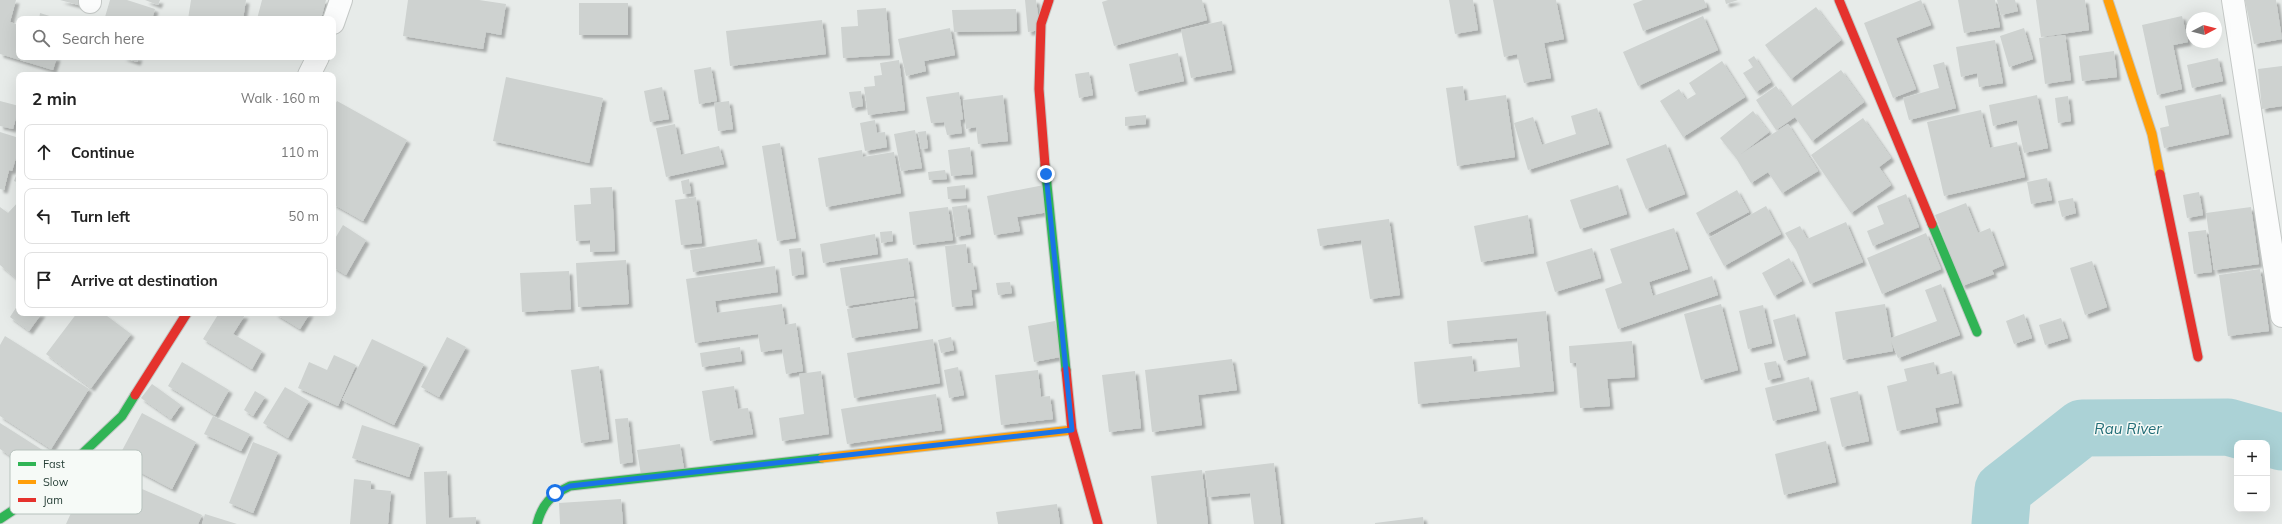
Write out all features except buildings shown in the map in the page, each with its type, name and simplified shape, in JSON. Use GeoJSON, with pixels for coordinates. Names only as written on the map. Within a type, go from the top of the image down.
{"type":"FeatureCollection","features":[{"type":"Feature","properties":{"kind":"street"},"geometry":{"type":"LineString","coordinates":[[335,16],[341,0]]}},
{"type":"Feature","properties":{"kind":"street"},"geometry":{"type":"LineString","coordinates":[[1049,0],[1042,24],[1039,89],[1072,430],[1098,524]]}},
{"type":"Feature","properties":{"kind":"street"},"geometry":{"type":"LineString","coordinates":[[1838,0],[1977,332]]}},
{"type":"Feature","properties":{"kind":"street"},"geometry":{"type":"LineString","coordinates":[[2108,0],[2152,134],[2198,357]]}},
{"type":"Feature","properties":{"kind":"street"},"geometry":{"type":"LineString","coordinates":[[2234,0],[2282,316]]}},
{"type":"Feature","properties":{"kind":"street"},"geometry":{"type":"LineString","coordinates":[[310,72],[316,60]]}},
{"type":"Feature","properties":{"kind":"street"},"geometry":{"type":"LineString","coordinates":[[87,450],[122,416],[185,316]]}},
{"type":"Feature","properties":{"kind":"street"},"geometry":{"type":"LineString","coordinates":[[537,524],[540,507],[555,493],[570,486],[1072,430]]}},
{"type":"Feature","properties":{"kind":"street"},"geometry":{"type":"LineString","coordinates":[[0,519],[10,513]]}},
{"type":"Feature","properties":{"kind":"waterway","name":"Rau River"},"geometry":{"type":"LineString","coordinates":[[2000,524],[2003,490],[2082,428],[2228,427],[2282,442]]}},
{"type":"Feature","properties":{"kind":"traffic: fast"},"geometry":{"type":"LineString","coordinates":[[1045,165],[1066,370]]}},
{"type":"Feature","properties":{"kind":"traffic: fast"},"geometry":{"type":"LineString","coordinates":[[1932,224],[1977,332]]}},
{"type":"Feature","properties":{"kind":"traffic: fast"},"geometry":{"type":"LineString","coordinates":[[86,450],[122,416],[135,395]]}},
{"type":"Feature","properties":{"kind":"traffic: fast"},"geometry":{"type":"LineString","coordinates":[[537,524],[539,517],[548,501],[570,486],[822,458]]}},
{"type":"Feature","properties":{"kind":"traffic: fast"},"geometry":{"type":"LineString","coordinates":[[0,519],[10,512]]}},
{"type":"Feature","properties":{"kind":"traffic: slow"},"geometry":{"type":"LineString","coordinates":[[2108,0],[2152,134],[2160,174]]}},
{"type":"Feature","properties":{"kind":"traffic: slow"},"geometry":{"type":"LineString","coordinates":[[822,458],[1072,430]]}},
{"type":"Feature","properties":{"kind":"traffic: jam"},"geometry":{"type":"LineString","coordinates":[[1045,165],[1039,89],[1041,24],[1049,0]]}},
{"type":"Feature","properties":{"kind":"traffic: jam"},"geometry":{"type":"LineString","coordinates":[[1839,0],[1932,224]]}},
{"type":"Feature","properties":{"kind":"traffic: jam"},"geometry":{"type":"LineString","coordinates":[[2160,174],[2198,357]]}},
{"type":"Feature","properties":{"kind":"traffic: jam"},"geometry":{"type":"LineString","coordinates":[[135,395],[185,316]]}},
{"type":"Feature","properties":{"kind":"traffic: jam"},"geometry":{"type":"LineString","coordinates":[[1066,370],[1072,430],[1098,524]]}},
{"type":"Feature","properties":{"kind":"route"},"geometry":{"type":"LineString","coordinates":[[555,493],[570,486],[1072,430],[1046,174]]}}]}
